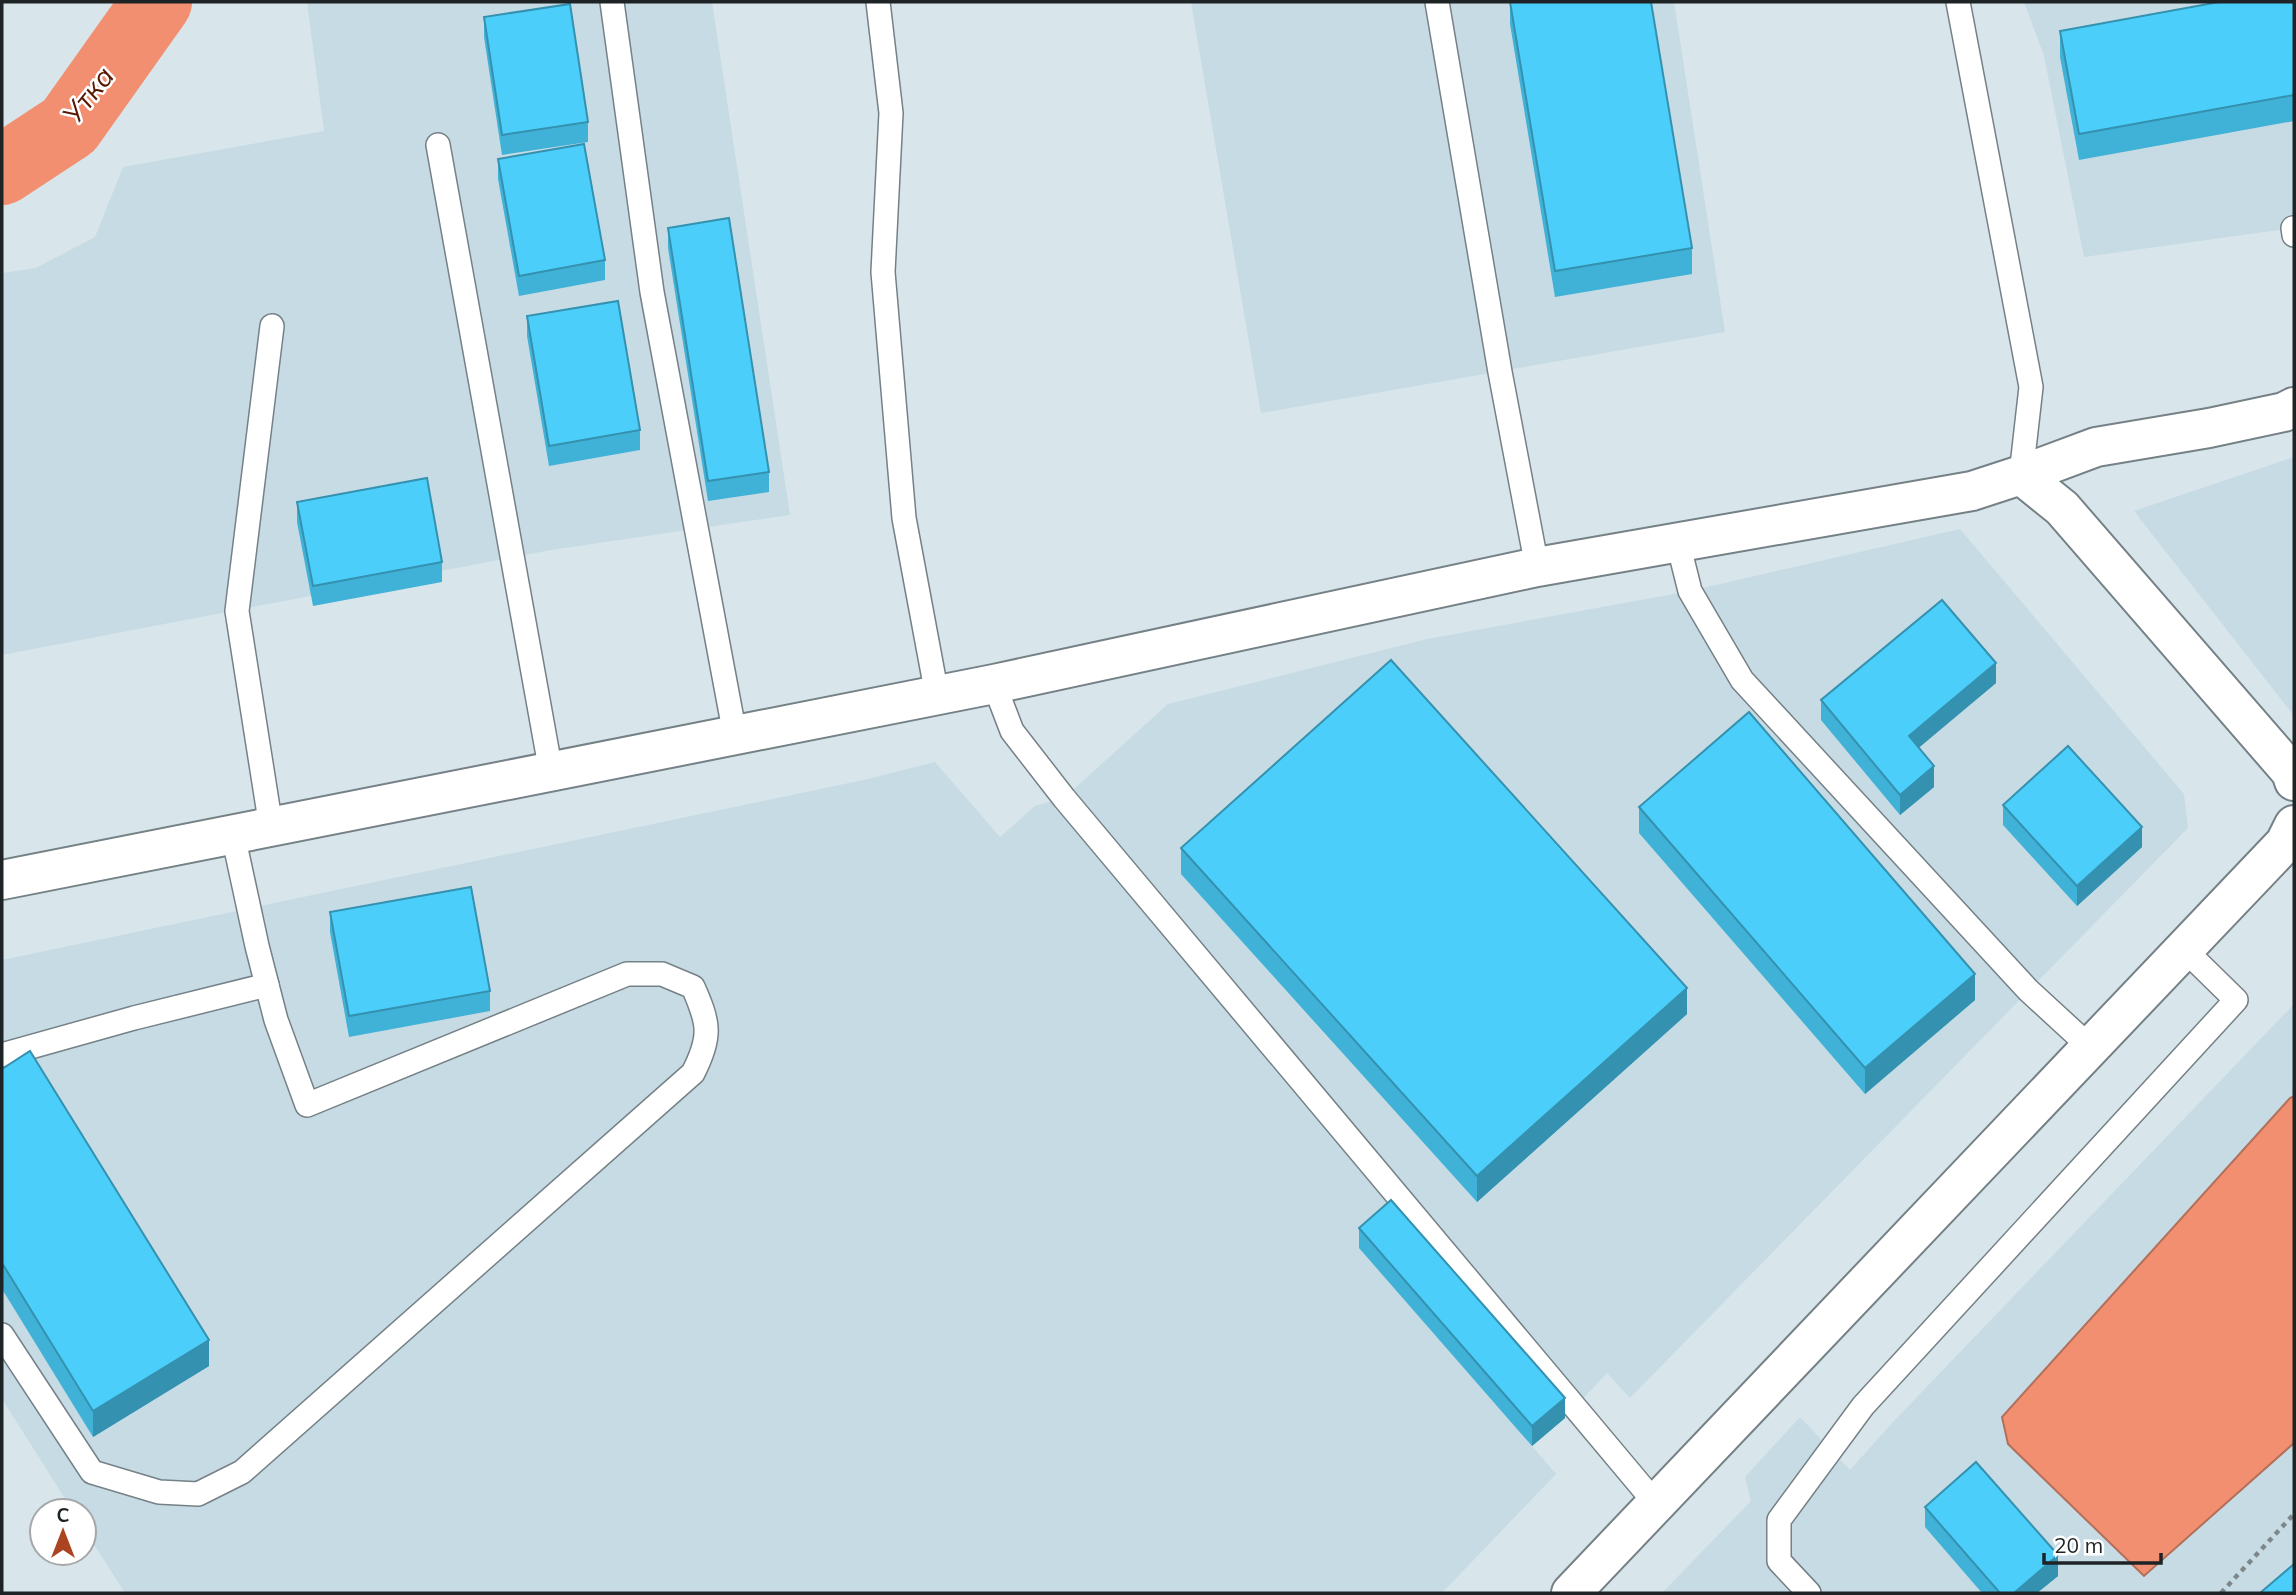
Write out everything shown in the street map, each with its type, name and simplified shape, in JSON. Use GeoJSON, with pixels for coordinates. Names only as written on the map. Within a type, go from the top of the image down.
{"type":"FeatureCollection","features":[{"type":"Feature","properties":{"kind":"street"},"geometry":{"type":"LineString","coordinates":[[2,880],[994,684],[1536,567],[1972,491],[2096,447],[2209,428],[2284,412],[2294,407]]}},
{"type":"Feature","properties":{"kind":"street"},"geometry":{"type":"LineString","coordinates":[[2021,475],[2062,508],[2291,772],[2294,781]]}},
{"type":"Feature","properties":{"kind":"street"},"geometry":{"type":"LineString","coordinates":[[1571,1593],[2285,842],[2294,825]]}},
{"type":"Feature","properties":{"kind":"lane"},"geometry":{"type":"LineString","coordinates":[[612,2],[652,292],[736,735]]}},
{"type":"Feature","properties":{"kind":"lane"},"geometry":{"type":"LineString","coordinates":[[878,2],[891,113],[883,272],[904,518],[937,695]]}},
{"type":"Feature","properties":{"kind":"lane"},"geometry":{"type":"LineString","coordinates":[[1437,2],[1497,358],[1536,567]]}},
{"type":"Feature","properties":{"kind":"lane"},"geometry":{"type":"LineString","coordinates":[[1958,2],[2031,387],[2021,475]]}},
{"type":"Feature","properties":{"kind":"lane"},"geometry":{"type":"LineString","coordinates":[[438,145],[551,772]]}},
{"type":"Feature","properties":{"kind":"lane"},"geometry":{"type":"LineString","coordinates":[[271,827],[237,611],[272,326]]}},
{"type":"Feature","properties":{"kind":"lane"},"geometry":{"type":"LineString","coordinates":[[1678,542],[1690,591],[1742,680],[2028,990],[2090,1047]]}},
{"type":"Feature","properties":{"kind":"lane"},"geometry":{"type":"LineString","coordinates":[[994,684],[1012,731],[1064,798],[1657,1505]]}},
{"type":"Feature","properties":{"kind":"lane"},"geometry":{"type":"LineString","coordinates":[[2,1335],[92,1472],[159,1492],[198,1494],[242,1472],[693,1073],[705,1049],[706,1017],[693,987],[662,974],[627,974],[307,1105],[276,1020],[233,835]]}},
{"type":"Feature","properties":{"kind":"lane"},"geometry":{"type":"LineString","coordinates":[[1797,1589],[1779,1561],[1779,1520],[1863,1406],[2236,1000],[2184,949]]}},
{"type":"Feature","properties":{"kind":"lane"},"geometry":{"type":"LineString","coordinates":[[2,1055],[267,985]]}},
{"type":"Feature","properties":{"kind":"path"},"geometry":{"type":"LineString","coordinates":[[2221,1593],[2294,1514]]}},
{"type":"Feature","properties":{"kind":"shaded area"},"geometry":{"type":"Polygon","coordinates":[[[307,2],[712,2],[790,515],[551,550],[2,655],[2,273],[36,268],[95,237],[123,167],[324,131],[307,2]]]}},
{"type":"Feature","properties":{"kind":"shaded area"},"geometry":{"type":"Polygon","coordinates":[[[1191,2],[1674,2],[1725,332],[1261,413],[1191,2]]]}},
{"type":"Feature","properties":{"kind":"shaded area"},"geometry":{"type":"Polygon","coordinates":[[[2024,2],[2294,2],[2294,228],[2084,257],[2044,56],[2024,2]]]}},
{"type":"Feature","properties":{"kind":"shaded area"},"geometry":{"type":"Polygon","coordinates":[[[2294,457],[2294,716],[2134,511],[2294,457]]]}},
{"type":"Feature","properties":{"kind":"shaded area"},"geometry":{"type":"Polygon","coordinates":[[[1960,529],[2184,794],[2188,828],[1630,1398],[1607,1373],[1565,1418],[1532,1446],[1556,1474],[1442,1593],[125,1593],[98,1551],[98,1497],[64,1497],[2,1399],[2,960],[868,779],[935,762],[1000,837],[1035,806],[1064,798],[1168,704],[1427,639],[1690,591],[1960,529]]]}},
{"type":"Feature","properties":{"kind":"shaded area"},"geometry":{"type":"Polygon","coordinates":[[[2294,1004],[2294,1593],[1662,1593],[1751,1501],[1745,1477],[1800,1417],[1850,1470],[2294,1004]]]}},
{"type":"Feature","properties":{"kind":"shaded area"},"geometry":{"type":"Polygon","coordinates":[[[2294,1096],[2294,1443],[2144,1576],[2008,1444],[2002,1417],[2294,1096]]]}},
{"type":"Feature","properties":{"kind":"building"},"geometry":{"type":"Polygon","coordinates":[[[1510,2],[1651,2],[1692,248],[1555,271],[1510,2]]]}},
{"type":"Feature","properties":{"kind":"building"},"geometry":{"type":"Polygon","coordinates":[[[2219,2],[2294,2],[2294,95],[2079,134],[2060,31],[2219,2]]]}},
{"type":"Feature","properties":{"kind":"building"},"geometry":{"type":"Polygon","coordinates":[[[570,4],[588,122],[502,135],[484,17],[570,4]]]}},
{"type":"Feature","properties":{"kind":"building"},"geometry":{"type":"Polygon","coordinates":[[[584,144],[605,260],[519,276],[498,159],[584,144]]]}},
{"type":"Feature","properties":{"kind":"building"},"geometry":{"type":"Polygon","coordinates":[[[729,218],[769,472],[708,481],[668,228],[729,218]]]}},
{"type":"Feature","properties":{"kind":"building"},"geometry":{"type":"Polygon","coordinates":[[[618,301],[640,430],[549,446],[527,316],[618,301]]]}},
{"type":"Feature","properties":{"kind":"building"},"geometry":{"type":"Polygon","coordinates":[[[427,478],[442,562],[313,586],[297,502],[427,478]]]}},
{"type":"Feature","properties":{"kind":"building"},"geometry":{"type":"Polygon","coordinates":[[[1942,600],[1996,663],[1909,736],[1934,766],[1900,795],[1821,700],[1942,600]]]}},
{"type":"Feature","properties":{"kind":"building"},"geometry":{"type":"Polygon","coordinates":[[[1391,660],[1687,988],[1477,1176],[1181,848],[1391,660]]]}},
{"type":"Feature","properties":{"kind":"building"},"geometry":{"type":"Polygon","coordinates":[[[1749,712],[1975,974],[1865,1068],[1639,807],[1749,712]]]}},
{"type":"Feature","properties":{"kind":"building"},"geometry":{"type":"Polygon","coordinates":[[[2068,746],[2142,827],[2077,886],[2003,805],[2068,746]]]}},
{"type":"Feature","properties":{"kind":"building"},"geometry":{"type":"Polygon","coordinates":[[[471,887],[490,991],[349,1016],[330,912],[471,887]]]}},
{"type":"Feature","properties":{"kind":"building"},"geometry":{"type":"Polygon","coordinates":[[[30,1051],[209,1340],[93,1411],[2,1263],[2,1069],[30,1051]]]}},
{"type":"Feature","properties":{"kind":"building"},"geometry":{"type":"Polygon","coordinates":[[[1391,1200],[1565,1398],[1532,1426],[1359,1228],[1391,1200]]]}},
{"type":"Feature","properties":{"kind":"building"},"geometry":{"type":"Polygon","coordinates":[[[1976,1462],[2058,1555],[2014,1593],[2000,1593],[1925,1507],[1976,1462]]]}},
{"type":"Feature","properties":{"kind":"building"},"geometry":{"type":"Polygon","coordinates":[[[2294,1564],[2294,1593],[2260,1593],[2294,1564]]]}},
{"type":"Feature","properties":{"kind":"waterway","name":"Утка"},"geometry":{"type":"LineString","coordinates":[[2,170],[69,126],[157,2]]}}]}
